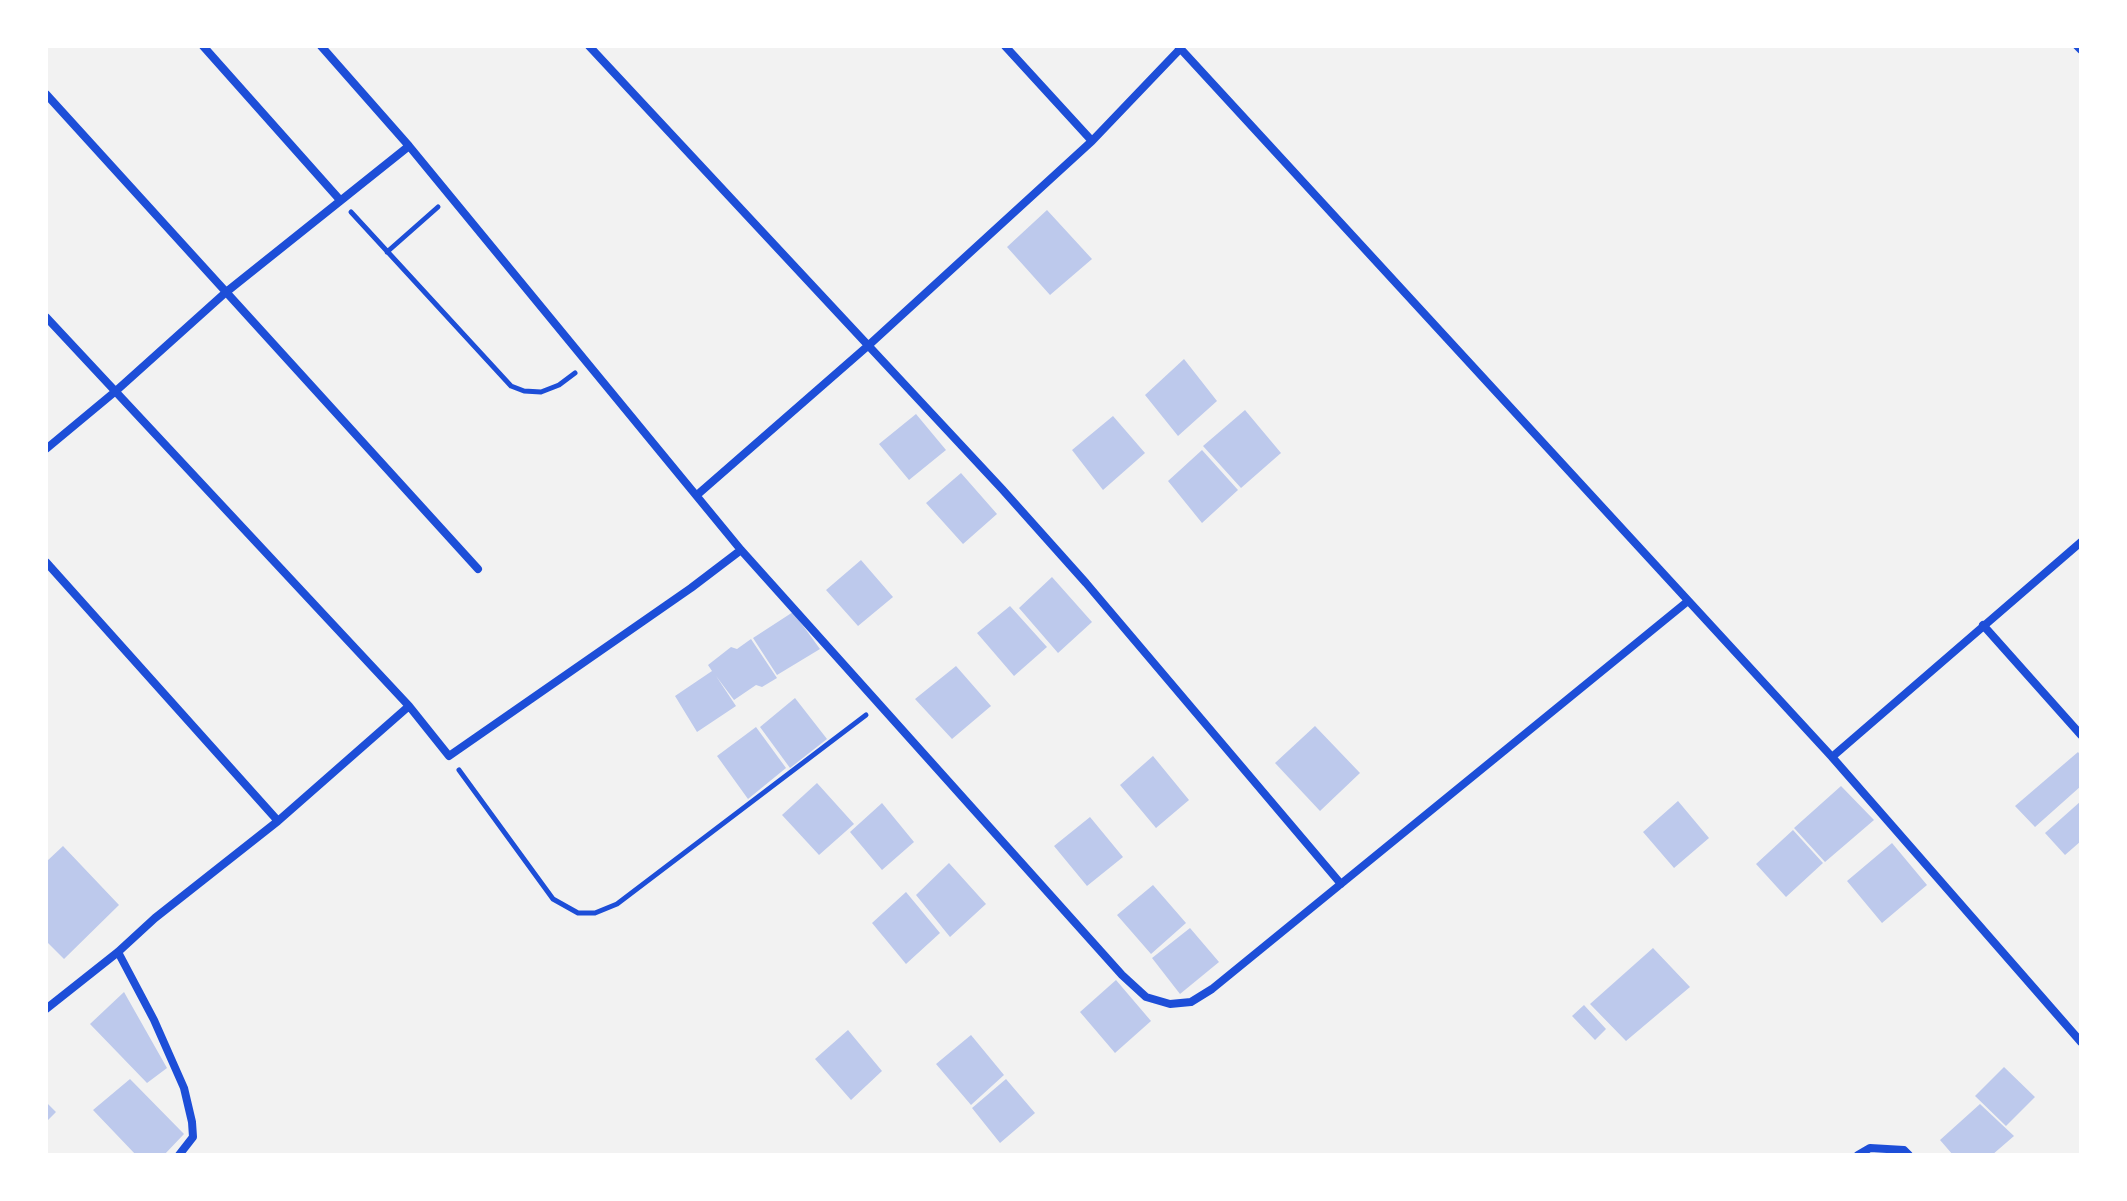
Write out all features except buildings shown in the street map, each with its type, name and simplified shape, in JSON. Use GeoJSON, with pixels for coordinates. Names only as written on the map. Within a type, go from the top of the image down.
{"type":"FeatureCollection","features":[{"type":"Feature","properties":{"kind":"street"},"geometry":{"type":"LineString","coordinates":[[203,46],[340,200]]}},
{"type":"Feature","properties":{"kind":"street"},"geometry":{"type":"LineString","coordinates":[[321,46],[451,196],[741,550],[1122,975],[1146,997],[1170,1004],[1191,1002],[1212,989],[1688,601]]}},
{"type":"Feature","properties":{"kind":"street"},"geometry":{"type":"LineString","coordinates":[[1005,46],[1092,141]]}},
{"type":"Feature","properties":{"kind":"street"},"geometry":{"type":"LineString","coordinates":[[593,47],[870,344],[1086,583],[1341,884]]}},
{"type":"Feature","properties":{"kind":"street"},"geometry":{"type":"LineString","coordinates":[[697,495],[870,344],[1092,141],[1179,47],[1832,757],[2081,1042]]}},
{"type":"Feature","properties":{"kind":"street"},"geometry":{"type":"LineString","coordinates":[[46,94],[478,569]]}},
{"type":"Feature","properties":{"kind":"street"},"geometry":{"type":"LineString","coordinates":[[46,449],[225,293],[409,146]]}},
{"type":"Feature","properties":{"kind":"street"},"geometry":{"type":"LineString","coordinates":[[46,317],[409,706],[449,756],[741,550]]}},
{"type":"Feature","properties":{"kind":"street"},"geometry":{"type":"LineString","coordinates":[[1832,757],[2081,542]]}},
{"type":"Feature","properties":{"kind":"street"},"geometry":{"type":"LineString","coordinates":[[46,562],[278,821]]}},
{"type":"Feature","properties":{"kind":"street"},"geometry":{"type":"LineString","coordinates":[[1983,625],[2081,735]]}},
{"type":"Feature","properties":{"kind":"street"},"geometry":{"type":"LineString","coordinates":[[46,1009],[278,821],[409,706]]}},
{"type":"Feature","properties":{"kind":"street"},"geometry":{"type":"LineString","coordinates":[[118,952],[154,1020],[184,1088],[193,1137],[179,1155]]}},
{"type":"Feature","properties":{"kind":"street"},"geometry":{"type":"LineString","coordinates":[[1858,1155],[1870,1148],[1904,1150],[1909,1155]]}},
{"type":"Feature","properties":{"kind":"path"},"geometry":{"type":"LineString","coordinates":[[387,252],[451,196]]}},
{"type":"Feature","properties":{"kind":"path"},"geometry":{"type":"LineString","coordinates":[[340,200],[511,386],[541,392],[559,385],[589,363]]}},
{"type":"Feature","properties":{"kind":"path"},"geometry":{"type":"LineString","coordinates":[[449,756],[553,899],[578,913],[595,913],[617,904],[879,704]]}}]}
